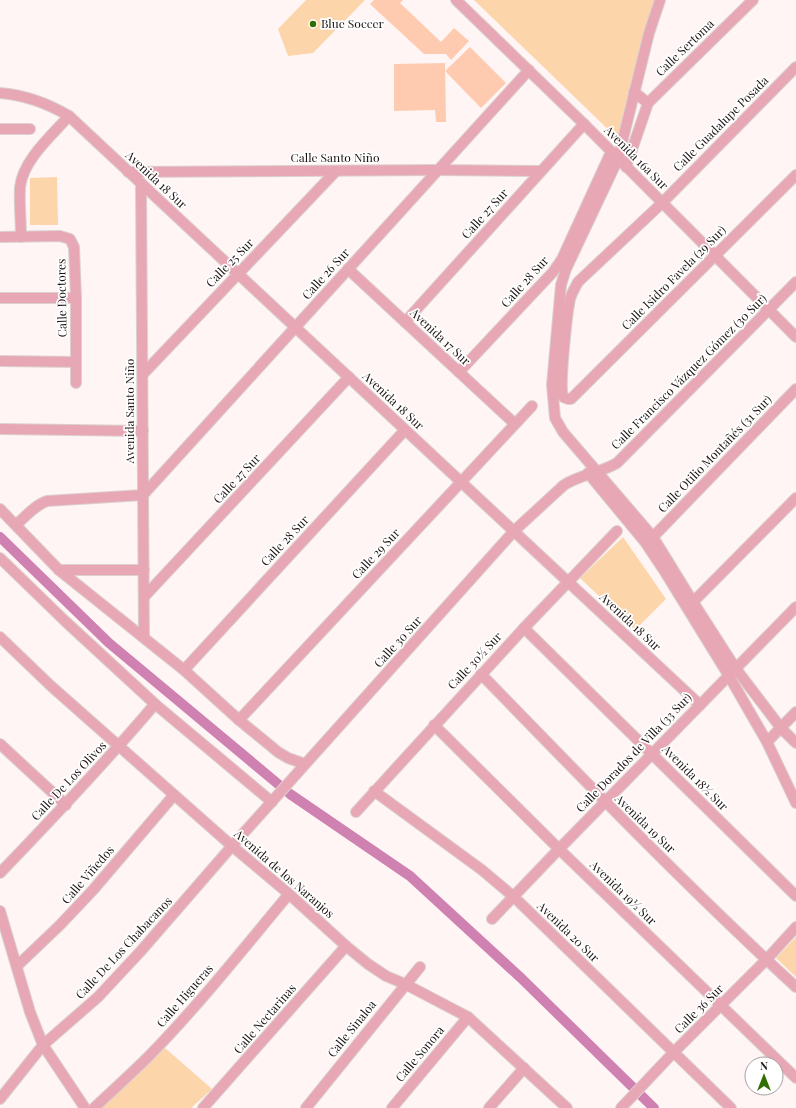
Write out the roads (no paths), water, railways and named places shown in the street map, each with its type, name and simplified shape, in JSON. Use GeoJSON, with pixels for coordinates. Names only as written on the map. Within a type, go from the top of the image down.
{"type":"FeatureCollection","features":[{"type":"Feature","properties":{"kind":"street","name":"Avenida 16a Sur"},"geometry":{"type":"LineString","coordinates":[[456,0],[584,124],[796,337]]}},
{"type":"Feature","properties":{"kind":"street"},"geometry":{"type":"LineString","coordinates":[[660,0],[649,33],[634,92],[614,155],[566,269],[561,285],[552,386],[555,418],[563,432],[592,472],[645,542],[732,672],[796,743]]}},
{"type":"Feature","properties":{"kind":"street","name":"Calle Sertoma"},"geometry":{"type":"LineString","coordinates":[[648,103],[753,0]]}},
{"type":"Feature","properties":{"kind":"street","name":"Calle Guadalupe Posada"},"geometry":{"type":"LineString","coordinates":[[571,398],[568,399],[563,397],[562,374],[570,299],[578,282],[662,203],[796,67]]}},
{"type":"Feature","properties":{"kind":"street","name":"Calle 26 Sur"},"geometry":{"type":"LineString","coordinates":[[143,495],[529,70]]}},
{"type":"Feature","properties":{"kind":"street"},"geometry":{"type":"LineString","coordinates":[[626,167],[648,103],[634,92]]}},
{"type":"Feature","properties":{"kind":"street","name":"Avenida 18 Sur"},"geometry":{"type":"LineString","coordinates":[[0,93],[25,97],[52,106],[69,116],[700,705]]}},
{"type":"Feature","properties":{"kind":"street"},"geometry":{"type":"LineString","coordinates":[[0,237],[21,237],[20,187],[24,171],[31,159],[69,116]]}},
{"type":"Feature","properties":{"kind":"street","name":"Calle 27 Sur"},"geometry":{"type":"LineString","coordinates":[[405,322],[584,124]]}},
{"type":"Feature","properties":{"kind":"street"},"geometry":{"type":"LineString","coordinates":[[0,129],[30,129]]}},
{"type":"Feature","properties":{"kind":"street","name":"Calle 28 Sur"},"geometry":{"type":"LineString","coordinates":[[459,372],[553,272],[562,259],[614,155]]}},
{"type":"Feature","properties":{"kind":"street","name":"Calle Santo Niño"},"geometry":{"type":"LineString","coordinates":[[128,172],[438,170],[541,171]]}},
{"type":"Feature","properties":{"kind":"street","name":"Calle 25 Sur"},"geometry":{"type":"LineString","coordinates":[[143,374],[336,171]]}},
{"type":"Feature","properties":{"kind":"street","name":"Calle Isidro Favela (29 Sur)"},"geometry":{"type":"LineString","coordinates":[[571,398],[796,175]]}},
{"type":"Feature","properties":{"kind":"street","name":"Avenida Santo Niño"},"geometry":{"type":"LineString","coordinates":[[141,184],[144,637]]}},
{"type":"Feature","properties":{"kind":"street","name":"Calle Doctores"},"geometry":{"type":"LineString","coordinates":[[21,237],[66,237],[73,243],[76,298],[76,383]]}},
{"type":"Feature","properties":{"kind":"street","name":"Avenida 17 Sur"},"geometry":{"type":"LineString","coordinates":[[348,269],[515,424]]}},
{"type":"Feature","properties":{"kind":"street","name":"Calle Francisco Vázquez Gómez (30 Sur)"},"geometry":{"type":"LineString","coordinates":[[592,472],[610,468],[617,463],[796,282]]}},
{"type":"Feature","properties":{"kind":"street"},"geometry":{"type":"LineString","coordinates":[[0,298],[76,298]]}},
{"type":"Feature","properties":{"kind":"street"},"geometry":{"type":"LineString","coordinates":[[0,361],[76,362]]}},
{"type":"Feature","properties":{"kind":"street","name":"Calle 27 Sur"},"geometry":{"type":"LineString","coordinates":[[144,598],[349,377]]}},
{"type":"Feature","properties":{"kind":"street","name":"Calle Otilio Montañés (31 Sur)"},"geometry":{"type":"LineString","coordinates":[[653,537],[796,389]]}},
{"type":"Feature","properties":{"kind":"street","name":"Calle 29 Sur"},"geometry":{"type":"LineString","coordinates":[[239,720],[532,406]]}},
{"type":"Feature","properties":{"kind":"street"},"geometry":{"type":"LineString","coordinates":[[0,429],[143,431]]}},
{"type":"Feature","properties":{"kind":"street","name":"Calle 28 Sur"},"geometry":{"type":"LineString","coordinates":[[184,670],[405,430]]}},
{"type":"Feature","properties":{"kind":"street"},"geometry":{"type":"LineString","coordinates":[[592,472],[653,537],[693,602],[732,672],[796,803]]}},
{"type":"Feature","properties":{"kind":"street","name":"Calle 30 Sur"},"geometry":{"type":"LineString","coordinates":[[232,846],[514,531],[564,485],[573,479],[592,472]]}},
{"type":"Feature","properties":{"kind":"street"},"geometry":{"type":"LineString","coordinates":[[16,525],[42,502],[143,495]]}},
{"type":"Feature","properties":{"kind":"street"},"geometry":{"type":"LineString","coordinates":[[693,602],[796,498]]}},
{"type":"Feature","properties":{"kind":"street"},"geometry":{"type":"LineString","coordinates":[[0,509],[60,570],[184,670],[239,720],[278,752],[288,758],[305,764]]}},
{"type":"Feature","properties":{"kind":"street","name":"Calle 30½ Sur"},"geometry":{"type":"LineString","coordinates":[[356,812],[481,674],[617,531]]}},
{"type":"Feature","properties":{"kind":"street"},"geometry":{"type":"LineString","coordinates":[[0,558],[54,611],[155,704],[275,798]]}},
{"type":"Feature","properties":{"kind":"street"},"geometry":{"type":"LineString","coordinates":[[60,570],[144,570]]}},
{"type":"Feature","properties":{"kind":"street","name":"Calle Dorados de Villa (33 Sur)"},"geometry":{"type":"LineString","coordinates":[[492,919],[796,607]]}},
{"type":"Feature","properties":{"kind":"street","name":"Avenida 18½ Sur"},"geometry":{"type":"LineString","coordinates":[[524,628],[796,896]]}},
{"type":"Feature","properties":{"kind":"street","name":"Avenida de los Naranjos"},"geometry":{"type":"LineString","coordinates":[[0,637],[51,686],[232,846],[289,894],[346,946],[386,976],[405,984],[468,1017],[567,1108]]}},
{"type":"Feature","properties":{"kind":"street","name":"Avenida 19 Sur"},"geometry":{"type":"LineString","coordinates":[[481,674],[605,802],[796,988]]}},
{"type":"Feature","properties":{"kind":"street","name":"Calle De Los Olivos"},"geometry":{"type":"LineString","coordinates":[[0,873],[66,805],[155,704]]}},
{"type":"Feature","properties":{"kind":"street"},"geometry":{"type":"LineString","coordinates":[[767,742],[796,712]]}},
{"type":"Feature","properties":{"kind":"street","name":"Avenida 19½ Sur"},"geometry":{"type":"LineString","coordinates":[[434,725],[559,849],[796,1078]]}},
{"type":"Feature","properties":{"kind":"street"},"geometry":{"type":"LineString","coordinates":[[0,744],[66,805]]}},
{"type":"Feature","properties":{"kind":"street","name":"Avenida 20 Sur"},"geometry":{"type":"LineString","coordinates":[[374,791],[482,870],[514,897],[731,1108]]}},
{"type":"Feature","properties":{"kind":"street","name":"Calle Viñedos"},"geometry":{"type":"LineString","coordinates":[[17,966],[60,925],[88,895],[174,795]]}},
{"type":"Feature","properties":{"kind":"street","name":"Calle De Los Chabacanos"},"geometry":{"type":"LineString","coordinates":[[0,1100],[43,1045],[98,997],[122,972],[232,846]]}},
{"type":"Feature","properties":{"kind":"street","name":"Calle Higueras"},"geometry":{"type":"LineString","coordinates":[[94,1108],[149,1055],[202,998],[289,894]]}},
{"type":"Feature","properties":{"kind":"street"},"geometry":{"type":"LineString","coordinates":[[0,911],[30,1012],[43,1045],[85,1108]]}},
{"type":"Feature","properties":{"kind":"street","name":"Calle 36 Sur"},"geometry":{"type":"LineString","coordinates":[[621,1108],[673,1053],[766,960],[796,927]]}},
{"type":"Feature","properties":{"kind":"street","name":"Calle Nectarinas"},"geometry":{"type":"LineString","coordinates":[[203,1108],[346,946]]}},
{"type":"Feature","properties":{"kind":"street","name":"Calle Sinaloa"},"geometry":{"type":"LineString","coordinates":[[306,1108],[420,967]]}},
{"type":"Feature","properties":{"kind":"street","name":"Calle Sonora"},"geometry":{"type":"LineString","coordinates":[[392,1108],[468,1017]]}},
{"type":"Feature","properties":{"kind":"street"},"geometry":{"type":"LineString","coordinates":[[489,1108],[524,1068]]}},
{"type":"Feature","properties":{"kind":"waterway"},"geometry":{"type":"LineString","coordinates":[[0,537],[109,643],[290,794],[410,876],[521,978],[654,1108]]}},
{"type":"Feature","properties":{"kind":"place","name":"Blue Soccer"},"geometry":{"type":"Point","coordinates":[313,24]}}]}
